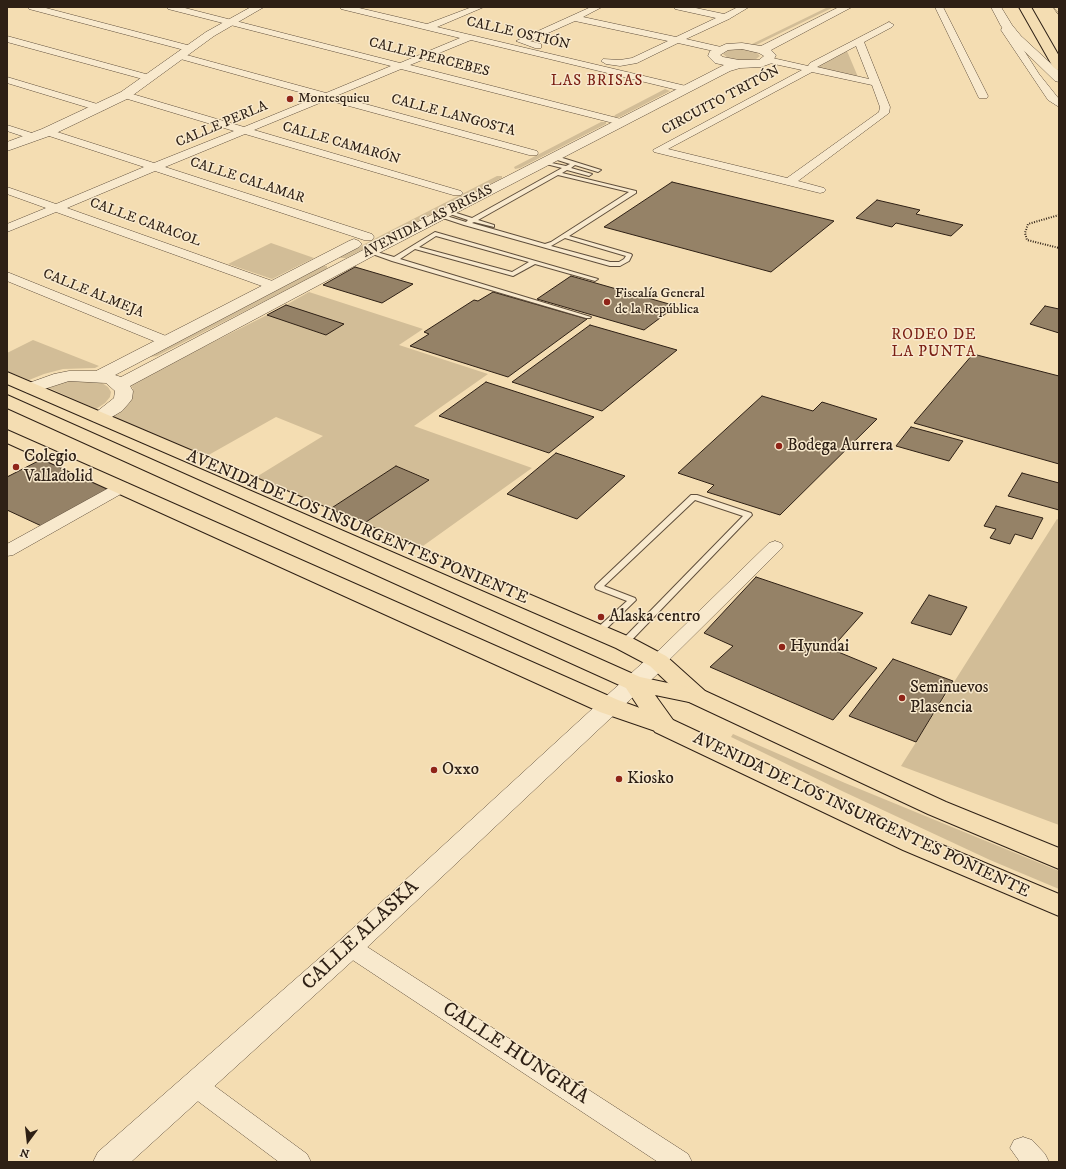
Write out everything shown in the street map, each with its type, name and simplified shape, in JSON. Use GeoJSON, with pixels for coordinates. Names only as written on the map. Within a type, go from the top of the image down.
{"type":"FeatureCollection","features":[{"type":"Feature","properties":{"kind":"main road"},"geometry":{"type":"LineString","coordinates":[[1024,7],[1059,67]]}},
{"type":"Feature","properties":{"kind":"main road","name":"AVENIDA DE LOS INSURGENTES PONIENTE"},"geometry":{"type":"LineString","coordinates":[[7,377],[624,643],[658,661],[696,696]]}},
{"type":"Feature","properties":{"kind":"main road","name":"AVENIDA DE LOS INSURGENTES PONIENTE"},"geometry":{"type":"LineString","coordinates":[[7,401],[634,683],[696,696],[937,808],[1058,859]]}},
{"type":"Feature","properties":{"kind":"main road","name":"AVENIDA DE LOS INSURGENTES PONIENTE"},"geometry":{"type":"LineString","coordinates":[[7,436],[609,706],[664,726],[912,843],[1058,906]]}},
{"type":"Feature","properties":{"kind":"main road","name":"AVENIDA DE LOS INSURGENTES PONIENTE"},"geometry":{"type":"LineString","coordinates":[[634,683],[664,726]]}},
{"type":"Feature","properties":{"kind":"street","name":"CALLE LANGOSTA"},"geometry":{"type":"LineString","coordinates":[[32,7],[326,96],[544,158]]}},
{"type":"Feature","properties":{"kind":"street","name":"CALLE PERCEBES"},"geometry":{"type":"LineString","coordinates":[[171,7],[621,122]]}},
{"type":"Feature","properties":{"kind":"street"},"geometry":{"type":"LineString","coordinates":[[7,147],[47,132],[125,95],[184,52],[230,22],[259,7]]}},
{"type":"Feature","properties":{"kind":"street","name":"CALLE OSTIÓN"},"geometry":{"type":"LineString","coordinates":[[344,7],[686,89]]}},
{"type":"Feature","properties":{"kind":"street"},"geometry":{"type":"LineString","coordinates":[[361,11],[371,7]]}},
{"type":"Feature","properties":{"kind":"street"},"geometry":{"type":"LineString","coordinates":[[428,27],[480,7]]}},
{"type":"Feature","properties":{"kind":"street"},"geometry":{"type":"LineString","coordinates":[[598,7],[521,41],[620,63],[634,61],[745,7]]}},
{"type":"Feature","properties":{"kind":"street"},"geometry":{"type":"LineString","coordinates":[[678,7],[726,17]]}},
{"type":"Feature","properties":{"kind":"street","name":"AVENIDA LAS BRISAS"},"geometry":{"type":"LineString","coordinates":[[99,376],[499,171],[544,158],[621,122],[726,68],[739,64],[756,64],[765,55],[847,7]]}},
{"type":"Feature","properties":{"kind":"street"},"geometry":{"type":"LineString","coordinates":[[938,7],[983,96]]}},
{"type":"Feature","properties":{"kind":"street"},"geometry":{"type":"LineString","coordinates":[[996,7],[1007,26],[1039,60],[1059,78]]}},
{"type":"Feature","properties":{"kind":"street"},"geometry":{"type":"LineString","coordinates":[[575,18],[677,40],[719,55]]}},
{"type":"Feature","properties":{"kind":"street","name":"AVENIDA LAS BRISAS"},"geometry":{"type":"LineString","coordinates":[[32,388],[54,379],[69,376],[99,376],[112,379],[120,384],[516,177],[604,118],[670,85],[719,55],[752,43],[791,23]]}},
{"type":"Feature","properties":{"kind":"street","name":"CIRCUITO TRITÓN"},"geometry":{"type":"LineString","coordinates":[[820,190],[658,150],[811,69],[813,65],[889,25]]}},
{"type":"Feature","properties":{"kind":"street"},"geometry":{"type":"LineString","coordinates":[[1007,26],[1006,30],[1035,75],[1052,98],[1059,104]]}},
{"type":"Feature","properties":{"kind":"street","name":"CALLE PERLA"},"geometry":{"type":"LineString","coordinates":[[7,228],[470,37]]}},
{"type":"Feature","properties":{"kind":"street"},"geometry":{"type":"LineString","coordinates":[[7,39],[150,78]]}},
{"type":"Feature","properties":{"kind":"street"},"geometry":{"type":"LineString","coordinates":[[789,182],[884,113],[885,108],[859,41]]}},
{"type":"Feature","properties":{"kind":"street","name":"AVENIDA LAS BRISAS"},"geometry":{"type":"LineString","coordinates":[[742,46],[765,55]]}},
{"type":"Feature","properties":{"kind":"street","name":"AVENIDA LAS BRISAS"},"geometry":{"type":"LineString","coordinates":[[719,55],[739,64]]}},
{"type":"Feature","properties":{"kind":"street","name":"CIRCUITO TRITÓN"},"geometry":{"type":"LineString","coordinates":[[765,55],[811,69],[876,83]]}},
{"type":"Feature","properties":{"kind":"street"},"geometry":{"type":"LineString","coordinates":[[7,80],[100,108]]}},
{"type":"Feature","properties":{"kind":"street","name":"CALLE CAMARÓN"},"geometry":{"type":"LineString","coordinates":[[125,95],[457,193]]}},
{"type":"Feature","properties":{"kind":"street"},"geometry":{"type":"LineString","coordinates":[[7,128],[34,137]]}},
{"type":"Feature","properties":{"kind":"street","name":"CALLE CALAMAR"},"geometry":{"type":"LineString","coordinates":[[47,132],[368,237]]}},
{"type":"Feature","properties":{"kind":"street"},"geometry":{"type":"LineString","coordinates":[[499,171],[516,177]]}},
{"type":"Feature","properties":{"kind":"street","name":"CALLE CARACOL"},"geometry":{"type":"LineString","coordinates":[[7,190],[273,286]]}},
{"type":"Feature","properties":{"kind":"street","name":"CALLE ALMEJA"},"geometry":{"type":"LineString","coordinates":[[7,276],[166,341]]}},
{"type":"Feature","properties":{"kind":"street"},"geometry":{"type":"LineString","coordinates":[[134,357],[155,366]]}},
{"type":"Feature","properties":{"kind":"street"},"geometry":{"type":"LineString","coordinates":[[99,417],[116,406],[122,399],[124,391],[120,384]]}},
{"type":"Feature","properties":{"kind":"street"},"geometry":{"type":"LineString","coordinates":[[7,551],[122,488]]}},
{"type":"Feature","properties":{"kind":"street"},"geometry":{"type":"LineString","coordinates":[[658,661],[775,546]]}},
{"type":"Feature","properties":{"kind":"street","name":"CALLE ALASKA"},"geometry":{"type":"LineString","coordinates":[[109,1162],[196,1086],[350,947],[658,661]]}},
{"type":"Feature","properties":{"kind":"street","name":"CALLE HUNGRÍA"},"geometry":{"type":"LineString","coordinates":[[350,947],[680,1162]]}},
{"type":"Feature","properties":{"kind":"street"},"geometry":{"type":"LineString","coordinates":[[196,1086],[298,1162]]}},
{"type":"Feature","properties":{"kind":"lane"},"geometry":{"type":"LineString","coordinates":[[544,158],[575,163],[598,170],[580,179]]}},
{"type":"Feature","properties":{"kind":"lane"},"geometry":{"type":"LineString","coordinates":[[544,158],[567,168],[589,174]]}},
{"type":"Feature","properties":{"kind":"lane"},"geometry":{"type":"LineString","coordinates":[[466,224],[575,163]]}},
{"type":"Feature","properties":{"kind":"lane"},"geometry":{"type":"LineString","coordinates":[[545,246],[553,243],[634,192],[557,173]]}},
{"type":"Feature","properties":{"kind":"lane"},"geometry":{"type":"LineString","coordinates":[[443,214],[466,224],[610,264],[620,264],[627,260],[629,256],[564,236]]}},
{"type":"Feature","properties":{"kind":"lane"},"geometry":{"type":"LineString","coordinates":[[443,214],[474,220],[553,243]]}},
{"type":"Feature","properties":{"kind":"lane"},"geometry":{"type":"LineString","coordinates":[[492,231],[498,228]]}},
{"type":"Feature","properties":{"kind":"lane"},"geometry":{"type":"LineString","coordinates":[[394,260],[435,234],[595,279]]}},
{"type":"Feature","properties":{"kind":"lane"},"geometry":{"type":"LineString","coordinates":[[520,239],[526,235]]}},
{"type":"Feature","properties":{"kind":"lane"},"geometry":{"type":"LineString","coordinates":[[414,247],[513,274],[534,262]]}},
{"type":"Feature","properties":{"kind":"lane"},"geometry":{"type":"LineString","coordinates":[[370,252],[588,317]]}},
{"type":"Feature","properties":{"kind":"lane"},"geometry":{"type":"LineString","coordinates":[[598,632],[632,600],[600,587],[694,497],[748,515],[624,643]]}},
{"type":"Feature","properties":{"kind":"path"},"geometry":{"type":"LineString","coordinates":[[1053,7],[1059,15]]}},
{"type":"Feature","properties":{"kind":"path"},"geometry":{"type":"LineString","coordinates":[[1059,215],[1028,224],[1024,233],[1027,240],[1059,248]]}},
{"type":"Feature","properties":{"kind":"shaded area"},"geometry":{"type":"Polygon","coordinates":[[[828,7],[834,7],[756,45],[752,44],[828,7]]]}},
{"type":"Feature","properties":{"kind":"shaded area"},"geometry":{"type":"Polygon","coordinates":[[[742,49],[755,51],[760,56],[756,59],[743,61],[729,59],[723,54],[728,50],[742,49]]]}},
{"type":"Feature","properties":{"kind":"shaded area"},"geometry":{"type":"Polygon","coordinates":[[[847,51],[858,77],[815,68],[847,51]]]}},
{"type":"Feature","properties":{"kind":"shaded area"},"geometry":{"type":"Polygon","coordinates":[[[665,89],[670,91],[620,117],[614,117],[615,115],[665,89]]]}},
{"type":"Feature","properties":{"kind":"shaded area"},"geometry":{"type":"Polygon","coordinates":[[[601,122],[606,122],[606,124],[520,168],[515,169],[514,167],[601,122]]]}},
{"type":"Feature","properties":{"kind":"shaded area"},"geometry":{"type":"Polygon","coordinates":[[[497,176],[502,176],[502,178],[346,258],[340,258],[341,256],[497,176]]]}},
{"type":"Feature","properties":{"kind":"shaded area"},"geometry":{"type":"Polygon","coordinates":[[[271,243],[314,258],[272,279],[228,264],[271,243]]]}},
{"type":"Feature","properties":{"kind":"shaded area"},"geometry":{"type":"Polygon","coordinates":[[[321,266],[327,266],[327,269],[157,356],[150,357],[151,354],[321,266]]]}},
{"type":"Feature","properties":{"kind":"shaded area"},"geometry":{"type":"Polygon","coordinates":[[[309,292],[423,329],[399,345],[488,374],[414,426],[532,468],[416,551],[360,526],[429,479],[396,466],[327,511],[253,479],[323,436],[276,417],[205,457],[111,416],[131,398],[133,389],[130,384],[267,315],[326,335],[286,305],[309,292]]]}},
{"type":"Feature","properties":{"kind":"shaded area"},"geometry":{"type":"Polygon","coordinates":[[[33,340],[99,366],[95,368],[63,369],[29,380],[7,371],[7,353],[33,340]]]}},
{"type":"Feature","properties":{"kind":"shaded area"},"geometry":{"type":"Polygon","coordinates":[[[71,380],[102,383],[108,387],[111,392],[110,397],[105,403],[96,409],[49,388],[71,380]]]}},
{"type":"Feature","properties":{"kind":"shaded area"},"geometry":{"type":"Polygon","coordinates":[[[1057,519],[1059,520],[1059,825],[901,766],[1057,519]]]}},
{"type":"Feature","properties":{"kind":"shaded area"},"geometry":{"type":"Polygon","coordinates":[[[733,734],[845,783],[1059,871],[1059,889],[990,860],[842,791],[731,737],[733,734]]]}},
{"type":"Feature","properties":{"kind":"building"},"geometry":{"type":"Polygon","coordinates":[[[672,182],[834,221],[771,272],[604,227],[672,182]]]}},
{"type":"Feature","properties":{"kind":"building"},"geometry":{"type":"Polygon","coordinates":[[[877,200],[920,210],[916,214],[963,225],[951,236],[896,223],[892,227],[856,218],[877,200]]]}},
{"type":"Feature","properties":{"kind":"building"},"geometry":{"type":"Polygon","coordinates":[[[355,267],[413,284],[382,303],[323,285],[355,267]]]}},
{"type":"Feature","properties":{"kind":"building","name":"Fiscalía General de la República"},"geometry":{"type":"Polygon","coordinates":[[[571,276],[676,306],[644,330],[537,299],[571,276]]]}},
{"type":"Feature","properties":{"kind":"building"},"geometry":{"type":"Polygon","coordinates":[[[493,292],[587,319],[508,377],[410,346],[429,334],[424,332],[474,300],[478,301],[493,292]]]}},
{"type":"Feature","properties":{"kind":"building"},"geometry":{"type":"Polygon","coordinates":[[[286,305],[344,324],[326,335],[267,315],[286,305]]]}},
{"type":"Feature","properties":{"kind":"building"},"geometry":{"type":"Polygon","coordinates":[[[1045,306],[1059,309],[1059,333],[1030,324],[1045,306]]]}},
{"type":"Feature","properties":{"kind":"building"},"geometry":{"type":"Polygon","coordinates":[[[590,325],[677,350],[602,411],[512,382],[590,325]]]}},
{"type":"Feature","properties":{"kind":"building"},"geometry":{"type":"Polygon","coordinates":[[[973,354],[1059,376],[1059,464],[914,423],[973,354]]]}},
{"type":"Feature","properties":{"kind":"building"},"geometry":{"type":"Polygon","coordinates":[[[486,382],[594,417],[549,453],[439,416],[486,382]]]}},
{"type":"Feature","properties":{"kind":"building","name":"Bodega Aurrera"},"geometry":{"type":"Polygon","coordinates":[[[762,396],[813,411],[822,402],[877,419],[780,515],[707,492],[714,485],[678,473],[762,396]]]}},
{"type":"Feature","properties":{"kind":"building"},"geometry":{"type":"Polygon","coordinates":[[[911,427],[963,441],[949,461],[896,446],[911,427]]]}},
{"type":"Feature","properties":{"kind":"building"},"geometry":{"type":"Polygon","coordinates":[[[556,453],[625,476],[577,519],[507,494],[556,453]]]}},
{"type":"Feature","properties":{"kind":"building"},"geometry":{"type":"Polygon","coordinates":[[[50,455],[122,487],[48,529],[7,510],[7,477],[50,455]]]}},
{"type":"Feature","properties":{"kind":"building"},"geometry":{"type":"Polygon","coordinates":[[[396,466],[429,480],[360,526],[327,511],[396,466]]]}},
{"type":"Feature","properties":{"kind":"building"},"geometry":{"type":"Polygon","coordinates":[[[1022,473],[1059,483],[1059,510],[1008,496],[1022,473]]]}},
{"type":"Feature","properties":{"kind":"building"},"geometry":{"type":"Polygon","coordinates":[[[996,506],[1043,518],[1032,539],[1015,534],[1010,544],[990,538],[996,529],[984,526],[996,506]]]}},
{"type":"Feature","properties":{"kind":"building","name":"Hyundai"},"geometry":{"type":"Polygon","coordinates":[[[756,577],[863,613],[831,649],[877,668],[833,720],[710,667],[733,646],[704,633],[756,577]]]}},
{"type":"Feature","properties":{"kind":"building"},"geometry":{"type":"Polygon","coordinates":[[[929,595],[967,607],[951,635],[911,623],[929,595]]]}},
{"type":"Feature","properties":{"kind":"building","name":"Seminuevos Plasencia"},"geometry":{"type":"Polygon","coordinates":[[[893,659],[953,681],[916,742],[849,716],[893,659]]]}},
{"type":"Feature","properties":{"kind":"place","name":"Montesquieu"},"geometry":{"type":"Point","coordinates":[290,99]}},
{"type":"Feature","properties":{"kind":"place","name":"Fiscalía General de la República"},"geometry":{"type":"Point","coordinates":[607,302]}},
{"type":"Feature","properties":{"kind":"place","name":"Bodega Aurrera"},"geometry":{"type":"Point","coordinates":[779,446]}},
{"type":"Feature","properties":{"kind":"place","name":"Colegio Valladolid"},"geometry":{"type":"Point","coordinates":[16,467]}},
{"type":"Feature","properties":{"kind":"place","name":"Alaska centro"},"geometry":{"type":"Point","coordinates":[601,617]}},
{"type":"Feature","properties":{"kind":"place","name":"Hyundai"},"geometry":{"type":"Point","coordinates":[782,647]}},
{"type":"Feature","properties":{"kind":"place","name":"Seminuevos Plasencia"},"geometry":{"type":"Point","coordinates":[902,698]}},
{"type":"Feature","properties":{"kind":"place","name":"Oxxo"},"geometry":{"type":"Point","coordinates":[434,770]}},
{"type":"Feature","properties":{"kind":"place","name":"Kiosko"},"geometry":{"type":"Point","coordinates":[619,779]}},
{"type":"Feature","properties":{"kind":"district","name":"LAS BRISAS"},"geometry":{"type":"Point","coordinates":[597,82]}},
{"type":"Feature","properties":{"kind":"district","name":"RODEO DE LA PUNTA"},"geometry":{"type":"Point","coordinates":[934,344]}}]}
